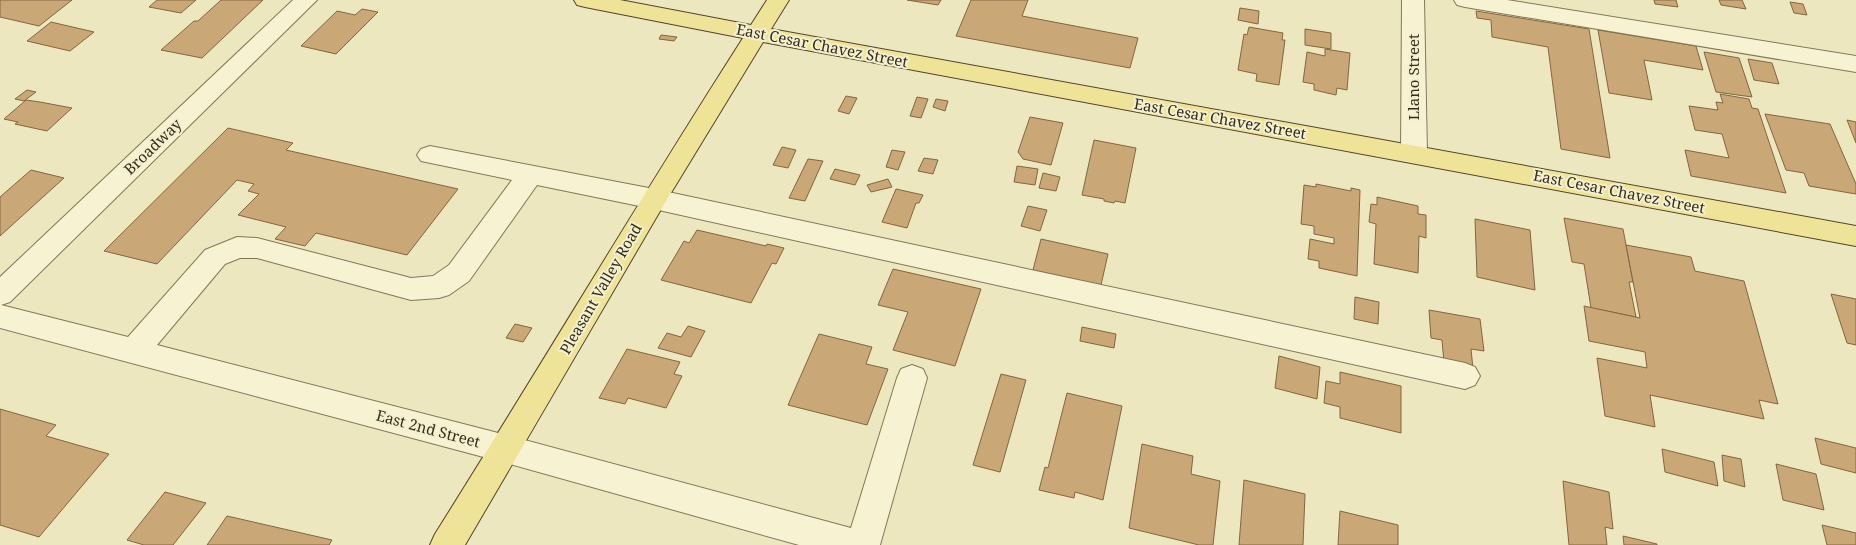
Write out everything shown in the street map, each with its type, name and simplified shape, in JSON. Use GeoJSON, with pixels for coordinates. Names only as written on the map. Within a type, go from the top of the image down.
{"type":"FeatureCollection","features":[{"type":"Feature","properties":{"kind":"main road"},"geometry":{"type":"LineString","coordinates":[[593,2],[631,0]]}},
{"type":"Feature","properties":{"kind":"main road","name":"Pleasant Valley Road"},"geometry":{"type":"LineString","coordinates":[[447,545],[654,199],[778,0]]}},
{"type":"Feature","properties":{"kind":"main road","name":"East Cesar Chavez Street"},"geometry":{"type":"LineString","coordinates":[[593,2],[1856,236]]}},
{"type":"Feature","properties":{"kind":"street","name":"Broadway"},"geometry":{"type":"LineString","coordinates":[[0,294],[306,0]]}},
{"type":"Feature","properties":{"kind":"street","name":"Llano Street"},"geometry":{"type":"LineString","coordinates":[[1413,0],[1414,154]]}},
{"type":"Feature","properties":{"kind":"street"},"geometry":{"type":"LineString","coordinates":[[1465,0],[1856,64]]}},
{"type":"Feature","properties":{"kind":"street"},"geometry":{"type":"LineString","coordinates":[[430,155],[654,199],[1465,376]]}},
{"type":"Feature","properties":{"kind":"street"},"geometry":{"type":"LineString","coordinates":[[134,351],[215,257],[237,247],[258,248],[411,289],[439,287],[459,273],[531,174]]}},
{"type":"Feature","properties":{"kind":"street","name":"East 2nd Street"},"geometry":{"type":"LineString","coordinates":[[0,316],[506,449],[855,545]]}},
{"type":"Feature","properties":{"kind":"street"},"geometry":{"type":"LineString","coordinates":[[863,545],[912,378]]}},
{"type":"Feature","properties":{"kind":"building"},"geometry":{"type":"Polygon","coordinates":[[[0,0],[72,0],[39,26],[0,17],[0,0]]]}},
{"type":"Feature","properties":{"kind":"building"},"geometry":{"type":"Polygon","coordinates":[[[157,0],[196,0],[181,13],[149,7],[157,0]]]}},
{"type":"Feature","properties":{"kind":"building"},"geometry":{"type":"Polygon","coordinates":[[[221,0],[263,0],[202,58],[161,50],[194,21],[198,21],[221,0]]]}},
{"type":"Feature","properties":{"kind":"building"},"geometry":{"type":"Polygon","coordinates":[[[907,0],[941,0],[938,5],[907,0]]]}},
{"type":"Feature","properties":{"kind":"building"},"geometry":{"type":"Polygon","coordinates":[[[971,0],[1028,0],[1022,16],[1138,38],[1130,68],[956,36],[971,0]]]}},
{"type":"Feature","properties":{"kind":"building"},"geometry":{"type":"Polygon","coordinates":[[[1654,0],[1676,0],[1678,7],[1655,4],[1654,0]]]}},
{"type":"Feature","properties":{"kind":"building"},"geometry":{"type":"Polygon","coordinates":[[[1719,0],[1742,0],[1746,9],[1721,5],[1719,0]]]}},
{"type":"Feature","properties":{"kind":"building"},"geometry":{"type":"Polygon","coordinates":[[[1790,2],[1803,4],[1807,15],[1794,13],[1790,2]]]}},
{"type":"Feature","properties":{"kind":"building"},"geometry":{"type":"Polygon","coordinates":[[[1240,8],[1259,11],[1258,24],[1238,20],[1240,8]]]}},
{"type":"Feature","properties":{"kind":"building"},"geometry":{"type":"Polygon","coordinates":[[[362,9],[378,12],[336,54],[301,46],[337,11],[355,15],[362,9]]]}},
{"type":"Feature","properties":{"kind":"building"},"geometry":{"type":"Polygon","coordinates":[[[1476,11],[1589,29],[1610,158],[1561,149],[1548,47],[1492,37],[1491,20],[1477,18],[1476,11]]]}},
{"type":"Feature","properties":{"kind":"building"},"geometry":{"type":"Polygon","coordinates":[[[51,22],[94,32],[70,51],[27,41],[51,22]]]}},
{"type":"Feature","properties":{"kind":"building"},"geometry":{"type":"Polygon","coordinates":[[[1249,27],[1283,33],[1282,40],[1285,40],[1279,85],[1256,81],[1257,74],[1238,70],[1244,34],[1247,35],[1249,27]]]}},
{"type":"Feature","properties":{"kind":"building"},"geometry":{"type":"Polygon","coordinates":[[[1305,29],[1331,33],[1331,49],[1305,45],[1305,29]]]}},
{"type":"Feature","properties":{"kind":"building"},"geometry":{"type":"Polygon","coordinates":[[[1598,30],[1696,46],[1703,70],[1644,60],[1652,100],[1609,93],[1598,30]]]}},
{"type":"Feature","properties":{"kind":"building"},"geometry":{"type":"Polygon","coordinates":[[[661,35],[677,37],[674,41],[659,39],[661,35]]]}},
{"type":"Feature","properties":{"kind":"building"},"geometry":{"type":"Polygon","coordinates":[[[1325,49],[1350,53],[1347,90],[1337,88],[1336,95],[1314,90],[1314,84],[1303,82],[1307,52],[1325,56],[1325,49]]]}},
{"type":"Feature","properties":{"kind":"building"},"geometry":{"type":"Polygon","coordinates":[[[1704,52],[1739,58],[1752,97],[1716,92],[1704,52]]]}},
{"type":"Feature","properties":{"kind":"building"},"geometry":{"type":"Polygon","coordinates":[[[1748,59],[1772,63],[1779,84],[1754,80],[1748,59]]]}},
{"type":"Feature","properties":{"kind":"building"},"geometry":{"type":"Polygon","coordinates":[[[27,90],[36,92],[24,101],[15,99],[27,90]]]}},
{"type":"Feature","properties":{"kind":"building"},"geometry":{"type":"Polygon","coordinates":[[[1720,94],[1749,99],[1752,108],[1758,109],[1786,193],[1691,176],[1685,150],[1729,158],[1722,134],[1695,130],[1689,106],[1718,110],[1716,102],[1723,103],[1720,94]]]}},
{"type":"Feature","properties":{"kind":"building"},"geometry":{"type":"Polygon","coordinates":[[[846,96],[857,98],[849,114],[838,111],[846,96]]]}},
{"type":"Feature","properties":{"kind":"building"},"geometry":{"type":"Polygon","coordinates":[[[917,97],[928,99],[921,118],[910,116],[917,97]]]}},
{"type":"Feature","properties":{"kind":"building"},"geometry":{"type":"Polygon","coordinates":[[[936,99],[948,101],[945,111],[933,107],[936,99]]]}},
{"type":"Feature","properties":{"kind":"building"},"geometry":{"type":"Polygon","coordinates":[[[26,100],[72,108],[47,131],[15,124],[18,122],[4,119],[26,100]]]}},
{"type":"Feature","properties":{"kind":"building"},"geometry":{"type":"Polygon","coordinates":[[[1765,114],[1830,124],[1856,184],[1856,194],[1809,186],[1804,173],[1786,170],[1765,114]]]}},
{"type":"Feature","properties":{"kind":"building"},"geometry":{"type":"Polygon","coordinates":[[[1030,117],[1063,123],[1051,165],[1023,159],[1018,152],[1030,117]]]}},
{"type":"Feature","properties":{"kind":"building"},"geometry":{"type":"Polygon","coordinates":[[[1847,120],[1856,122],[1856,143],[1847,120]]]}},
{"type":"Feature","properties":{"kind":"building"},"geometry":{"type":"Polygon","coordinates":[[[228,128],[293,143],[286,150],[458,189],[407,255],[316,233],[305,246],[275,239],[286,227],[238,215],[259,194],[248,191],[254,184],[237,180],[157,264],[104,251],[228,128]]]}},
{"type":"Feature","properties":{"kind":"building"},"geometry":{"type":"Polygon","coordinates":[[[1094,140],[1136,148],[1125,203],[1115,201],[1114,203],[1082,195],[1094,140]]]}},
{"type":"Feature","properties":{"kind":"building"},"geometry":{"type":"Polygon","coordinates":[[[782,147],[796,150],[788,168],[773,165],[782,147]]]}},
{"type":"Feature","properties":{"kind":"building"},"geometry":{"type":"Polygon","coordinates":[[[892,150],[905,152],[898,170],[886,167],[892,150]]]}},
{"type":"Feature","properties":{"kind":"building"},"geometry":{"type":"Polygon","coordinates":[[[924,158],[938,160],[933,174],[918,171],[924,158]]]}},
{"type":"Feature","properties":{"kind":"building"},"geometry":{"type":"Polygon","coordinates":[[[808,159],[823,161],[805,201],[789,198],[808,159]]]}},
{"type":"Feature","properties":{"kind":"building"},"geometry":{"type":"Polygon","coordinates":[[[1017,166],[1038,169],[1035,185],[1014,182],[1017,166]]]}},
{"type":"Feature","properties":{"kind":"building"},"geometry":{"type":"Polygon","coordinates":[[[835,169],[860,175],[855,185],[830,179],[835,169]]]}},
{"type":"Feature","properties":{"kind":"building"},"geometry":{"type":"Polygon","coordinates":[[[31,170],[64,178],[0,236],[0,197],[31,170]]]}},
{"type":"Feature","properties":{"kind":"building"},"geometry":{"type":"Polygon","coordinates":[[[1043,173],[1060,177],[1056,191],[1039,188],[1043,173]]]}},
{"type":"Feature","properties":{"kind":"building"},"geometry":{"type":"Polygon","coordinates":[[[888,179],[892,187],[871,192],[867,185],[888,179]]]}},
{"type":"Feature","properties":{"kind":"building"},"geometry":{"type":"Polygon","coordinates":[[[1316,184],[1351,191],[1351,188],[1360,190],[1357,276],[1319,268],[1319,261],[1308,259],[1310,239],[1334,244],[1334,238],[1314,234],[1314,226],[1301,224],[1304,185],[1316,187],[1316,184]]]}},
{"type":"Feature","properties":{"kind":"building"},"geometry":{"type":"Polygon","coordinates":[[[896,189],[923,195],[919,203],[916,203],[907,228],[882,222],[896,189]]]}},
{"type":"Feature","properties":{"kind":"building"},"geometry":{"type":"Polygon","coordinates":[[[1377,197],[1418,206],[1418,214],[1426,215],[1426,238],[1419,236],[1418,273],[1374,264],[1376,224],[1369,222],[1371,204],[1377,205],[1377,197]]]}},
{"type":"Feature","properties":{"kind":"building"},"geometry":{"type":"Polygon","coordinates":[[[1028,206],[1047,210],[1040,231],[1021,226],[1028,206]]]}},
{"type":"Feature","properties":{"kind":"building"},"geometry":{"type":"Polygon","coordinates":[[[1564,218],[1623,229],[1633,282],[1629,282],[1636,317],[1591,308],[1584,264],[1572,262],[1564,218]]]}},
{"type":"Feature","properties":{"kind":"building"},"geometry":{"type":"Polygon","coordinates":[[[1475,219],[1530,230],[1535,290],[1477,277],[1475,219]]]}},
{"type":"Feature","properties":{"kind":"building"},"geometry":{"type":"Polygon","coordinates":[[[697,230],[766,246],[767,244],[784,248],[776,264],[772,263],[751,303],[661,280],[684,241],[689,243],[697,230]]]}},
{"type":"Feature","properties":{"kind":"building"},"geometry":{"type":"Polygon","coordinates":[[[1041,239],[1108,254],[1101,285],[1033,270],[1041,239]]]}},
{"type":"Feature","properties":{"kind":"building"},"geometry":{"type":"Polygon","coordinates":[[[1626,245],[1691,257],[1695,271],[1744,281],[1778,404],[1759,400],[1764,419],[1650,395],[1655,427],[1605,416],[1597,358],[1647,368],[1645,352],[1589,341],[1584,306],[1640,318],[1626,245]]]}},
{"type":"Feature","properties":{"kind":"building"},"geometry":{"type":"Polygon","coordinates":[[[893,269],[981,289],[955,366],[893,350],[908,312],[878,305],[893,269]]]}},
{"type":"Feature","properties":{"kind":"building"},"geometry":{"type":"Polygon","coordinates":[[[1831,294],[1856,299],[1856,345],[1847,343],[1831,294]]]}},
{"type":"Feature","properties":{"kind":"building"},"geometry":{"type":"Polygon","coordinates":[[[1355,297],[1379,302],[1378,324],[1354,319],[1355,297]]]}},
{"type":"Feature","properties":{"kind":"building"},"geometry":{"type":"Polygon","coordinates":[[[1429,310],[1480,319],[1484,351],[1471,349],[1473,369],[1444,363],[1442,340],[1431,338],[1429,310]]]}},
{"type":"Feature","properties":{"kind":"building"},"geometry":{"type":"Polygon","coordinates":[[[515,324],[532,328],[523,342],[506,338],[515,324]]]}},
{"type":"Feature","properties":{"kind":"building"},"geometry":{"type":"Polygon","coordinates":[[[688,326],[705,331],[691,357],[658,348],[667,333],[681,337],[688,326]]]}},
{"type":"Feature","properties":{"kind":"building"},"geometry":{"type":"Polygon","coordinates":[[[1082,327],[1116,334],[1114,348],[1080,341],[1082,327]]]}},
{"type":"Feature","properties":{"kind":"building"},"geometry":{"type":"Polygon","coordinates":[[[819,334],[872,347],[866,364],[888,369],[867,425],[788,405],[819,334]]]}},
{"type":"Feature","properties":{"kind":"building"},"geometry":{"type":"Polygon","coordinates":[[[627,349],[680,362],[674,374],[682,376],[666,408],[628,398],[625,404],[599,398],[627,349]]]}},
{"type":"Feature","properties":{"kind":"building"},"geometry":{"type":"Polygon","coordinates":[[[1279,356],[1320,367],[1317,399],[1275,388],[1279,356]]]}},
{"type":"Feature","properties":{"kind":"building"},"geometry":{"type":"Polygon","coordinates":[[[1340,372],[1401,386],[1401,433],[1340,418],[1340,407],[1324,403],[1326,381],[1340,384],[1340,372]]]}},
{"type":"Feature","properties":{"kind":"building"},"geometry":{"type":"Polygon","coordinates":[[[1001,374],[1026,380],[1000,472],[973,465],[1001,374]]]}},
{"type":"Feature","properties":{"kind":"building"},"geometry":{"type":"Polygon","coordinates":[[[1067,393],[1122,406],[1103,500],[1075,492],[1074,498],[1039,490],[1045,467],[1048,468],[1067,393]]]}},
{"type":"Feature","properties":{"kind":"building"},"geometry":{"type":"Polygon","coordinates":[[[0,409],[56,425],[46,436],[109,454],[39,537],[0,525],[0,409]]]}},
{"type":"Feature","properties":{"kind":"building"},"geometry":{"type":"Polygon","coordinates":[[[1815,438],[1856,448],[1856,473],[1821,464],[1815,438]]]}},
{"type":"Feature","properties":{"kind":"building"},"geometry":{"type":"Polygon","coordinates":[[[1142,444],[1193,456],[1191,474],[1220,481],[1213,545],[1199,545],[1129,528],[1142,444]]]}},
{"type":"Feature","properties":{"kind":"building"},"geometry":{"type":"Polygon","coordinates":[[[1662,449],[1714,462],[1718,486],[1665,472],[1662,449]]]}},
{"type":"Feature","properties":{"kind":"building"},"geometry":{"type":"Polygon","coordinates":[[[1722,455],[1741,459],[1745,487],[1724,481],[1722,455]]]}},
{"type":"Feature","properties":{"kind":"building"},"geometry":{"type":"Polygon","coordinates":[[[1776,464],[1816,474],[1824,510],[1783,500],[1776,464]]]}},
{"type":"Feature","properties":{"kind":"building"},"geometry":{"type":"Polygon","coordinates":[[[1244,480],[1305,494],[1303,545],[1239,545],[1244,480]]]}},
{"type":"Feature","properties":{"kind":"building"},"geometry":{"type":"Polygon","coordinates":[[[1563,481],[1609,492],[1613,529],[1605,527],[1607,545],[1569,545],[1563,481]]]}},
{"type":"Feature","properties":{"kind":"building"},"geometry":{"type":"Polygon","coordinates":[[[165,492],[206,503],[173,545],[144,545],[127,540],[165,492]]]}},
{"type":"Feature","properties":{"kind":"building"},"geometry":{"type":"Polygon","coordinates":[[[1340,511],[1398,525],[1398,545],[1338,545],[1340,511]]]}},
{"type":"Feature","properties":{"kind":"building"},"geometry":{"type":"Polygon","coordinates":[[[227,516],[332,540],[329,545],[207,545],[227,516]]]}},
{"type":"Feature","properties":{"kind":"building"},"geometry":{"type":"Polygon","coordinates":[[[1822,525],[1856,533],[1856,545],[1827,545],[1822,525]]]}},
{"type":"Feature","properties":{"kind":"building"},"geometry":{"type":"Polygon","coordinates":[[[1623,536],[1657,544],[1657,545],[1624,545],[1623,536]]]}}]}
